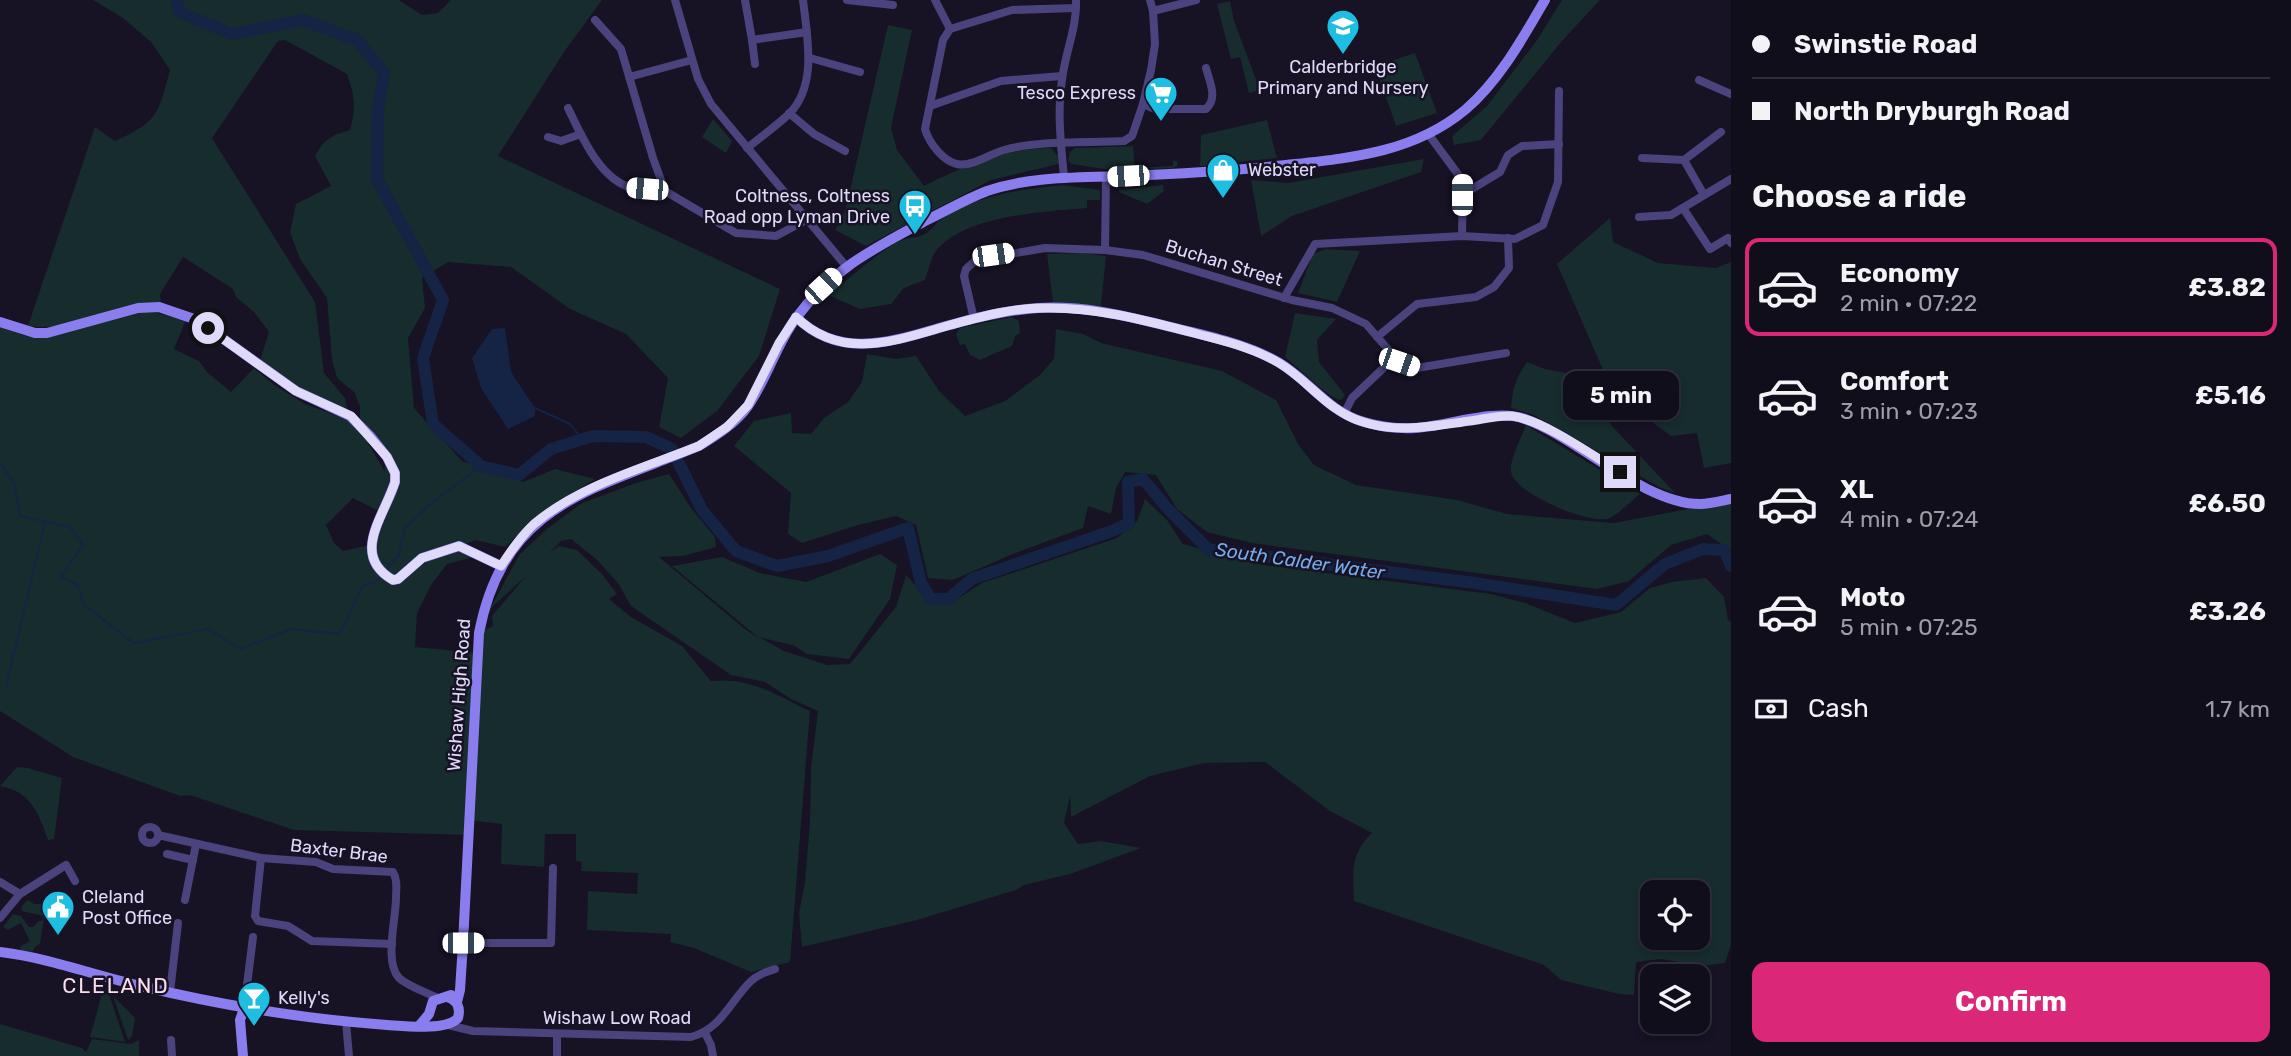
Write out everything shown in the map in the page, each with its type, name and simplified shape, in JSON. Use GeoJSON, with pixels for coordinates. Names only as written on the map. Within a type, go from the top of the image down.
{"type":"FeatureCollection","features":[{"type":"Feature","properties":{"kind":"street"},"geometry":{"type":"LineString","coordinates":[[676,0],[698,79],[711,104],[846,266]]}},
{"type":"Feature","properties":{"kind":"street"},"geometry":{"type":"LineString","coordinates":[[746,0],[755,64]]}},
{"type":"Feature","properties":{"kind":"street"},"geometry":{"type":"LineString","coordinates":[[747,148],[789,113],[801,94],[810,58],[803,0]]}},
{"type":"Feature","properties":{"kind":"street"},"geometry":{"type":"LineString","coordinates":[[847,0],[893,5]]}},
{"type":"Feature","properties":{"kind":"street"},"geometry":{"type":"LineString","coordinates":[[935,0],[950,29]]}},
{"type":"Feature","properties":{"kind":"street"},"geometry":{"type":"LineString","coordinates":[[1012,0],[1012,10]]}},
{"type":"Feature","properties":{"kind":"street"},"geometry":{"type":"LineString","coordinates":[[1064,177],[1061,144],[1059,101],[1076,4],[1012,10],[950,29],[943,40],[925,129],[927,136],[946,159],[965,165],[1004,150],[1025,146],[1061,144],[1124,141],[1132,136],[1143,104],[1155,44],[1150,0]]}},
{"type":"Feature","properties":{"kind":"street"},"geometry":{"type":"LineString","coordinates":[[1153,11],[1196,0]]}},
{"type":"Feature","properties":{"kind":"street","name":"Wishaw High Road"},"geometry":{"type":"LineString","coordinates":[[440,1003],[460,990],[478,636],[483,609],[501,566],[514,545],[534,524],[588,490],[699,446],[727,427],[748,405],[779,343],[796,317],[821,288],[846,266],[940,214],[989,190],[1064,177],[1213,173],[1355,157],[1392,149],[1429,135],[1466,109],[1511,56],[1545,0]]}},
{"type":"Feature","properties":{"kind":"street"},"geometry":{"type":"LineString","coordinates":[[595,20],[621,49],[665,191]]}},
{"type":"Feature","properties":{"kind":"street"},"geometry":{"type":"LineString","coordinates":[[752,40],[807,32]]}},
{"type":"Feature","properties":{"kind":"street"},"geometry":{"type":"LineString","coordinates":[[810,58],[860,72]]}},
{"type":"Feature","properties":{"kind":"street"},"geometry":{"type":"LineString","coordinates":[[629,78],[692,60]]}},
{"type":"Feature","properties":{"kind":"street"},"geometry":{"type":"LineString","coordinates":[[1143,104],[1155,109],[1206,109],[1214,97],[1206,68]]}},
{"type":"Feature","properties":{"kind":"street"},"geometry":{"type":"LineString","coordinates":[[930,106],[1001,81],[1062,76]]}},
{"type":"Feature","properties":{"kind":"street"},"geometry":{"type":"LineString","coordinates":[[1699,80],[1731,94]]}},
{"type":"Feature","properties":{"kind":"street"},"geometry":{"type":"LineString","coordinates":[[1284,298],[1315,244],[1462,236],[1516,239],[1543,225],[1558,182],[1559,90]]}},
{"type":"Feature","properties":{"kind":"street"},"geometry":{"type":"LineString","coordinates":[[568,108],[604,171],[630,188],[665,191],[736,233],[776,236],[806,219]]}},
{"type":"Feature","properties":{"kind":"street"},"geometry":{"type":"LineString","coordinates":[[789,113],[814,134],[845,151]]}},
{"type":"Feature","properties":{"kind":"street"},"geometry":{"type":"LineString","coordinates":[[1642,158],[1684,160],[1721,132]]}},
{"type":"Feature","properties":{"kind":"street"},"geometry":{"type":"LineString","coordinates":[[548,137],[561,141],[581,134]]}},
{"type":"Feature","properties":{"kind":"street"},"geometry":{"type":"LineString","coordinates":[[1429,135],[1462,181],[1462,236]]}},
{"type":"Feature","properties":{"kind":"street"},"geometry":{"type":"LineString","coordinates":[[1462,195],[1500,172],[1508,155],[1522,146],[1559,144]]}},
{"type":"Feature","properties":{"kind":"street"},"geometry":{"type":"LineString","coordinates":[[1684,160],[1704,195]]}},
{"type":"Feature","properties":{"kind":"street"},"geometry":{"type":"LineString","coordinates":[[1105,177],[1105,250]]}},
{"type":"Feature","properties":{"kind":"street"},"geometry":{"type":"LineString","coordinates":[[1639,217],[1671,215],[1731,179]]}},
{"type":"Feature","properties":{"kind":"street"},"geometry":{"type":"LineString","coordinates":[[1683,208],[1710,249],[1727,238],[1731,243]]}},
{"type":"Feature","properties":{"kind":"street"},"geometry":{"type":"LineString","coordinates":[[1377,337],[1417,304],[1476,297],[1494,287],[1509,268],[1508,238]]}},
{"type":"Feature","properties":{"kind":"street","name":"Buchan Street"},"geometry":{"type":"LineString","coordinates":[[974,319],[964,276],[966,269],[976,260],[1045,248],[1105,250],[1143,255],[1284,298],[1335,310],[1366,324],[1395,357]]}},
{"type":"Feature","properties":{"kind":"street"},"geometry":{"type":"LineString","coordinates":[[0,322],[35,333],[47,333],[138,308],[159,307],[197,320],[296,391],[351,416],[379,447],[395,473],[393,491],[370,545],[372,561],[383,574],[393,580],[398,579],[422,558],[459,546],[501,566]]}},
{"type":"Feature","properties":{"kind":"street"},"geometry":{"type":"LineString","coordinates":[[796,317],[808,329],[827,339],[868,344],[905,338],[974,319],[1041,307],[1138,318],[1261,354],[1292,371],[1325,402],[1360,421],[1389,428],[1416,428],[1508,416],[1525,419],[1657,494],[1677,501],[1700,504],[1731,499]]}},
{"type":"Feature","properties":{"kind":"street"},"geometry":{"type":"LineString","coordinates":[[1344,414],[1352,398],[1395,357],[1399,362],[1417,368],[1506,353]]}},
{"type":"Feature","properties":{"kind":"street","name":"Baxter Brae"},"geometry":{"type":"LineString","coordinates":[[158,835],[261,858],[316,862],[333,869],[393,872],[397,879],[392,944],[396,973],[399,978],[440,1003]]}},
{"type":"Feature","properties":{"kind":"street"},"geometry":{"type":"LineString","coordinates":[[185,900],[196,844]]}},
{"type":"Feature","properties":{"kind":"street"},"geometry":{"type":"LineString","coordinates":[[167,855],[192,860]]}},
{"type":"Feature","properties":{"kind":"street"},"geometry":{"type":"LineString","coordinates":[[261,858],[256,918],[260,922],[288,926],[312,940],[392,944]]}},
{"type":"Feature","properties":{"kind":"street"},"geometry":{"type":"LineString","coordinates":[[0,918],[20,894],[66,866],[75,881]]}},
{"type":"Feature","properties":{"kind":"street"},"geometry":{"type":"LineString","coordinates":[[463,943],[551,943],[553,867]]}},
{"type":"Feature","properties":{"kind":"street"},"geometry":{"type":"LineString","coordinates":[[189,876],[200,879]]}},
{"type":"Feature","properties":{"kind":"street"},"geometry":{"type":"LineString","coordinates":[[0,882],[20,894]]}},
{"type":"Feature","properties":{"kind":"street"},"geometry":{"type":"LineString","coordinates":[[170,992],[178,923]]}},
{"type":"Feature","properties":{"kind":"street"},"geometry":{"type":"LineString","coordinates":[[243,1056],[240,1020],[244,1009],[253,937]]}},
{"type":"Feature","properties":{"kind":"street"},"geometry":{"type":"LineString","coordinates":[[0,952],[36,957],[107,977],[244,1009],[346,1022],[419,1026],[443,1025],[458,1018]]}},
{"type":"Feature","properties":{"kind":"street","name":"Wishaw Low Road"},"geometry":{"type":"LineString","coordinates":[[443,1025],[473,1031],[691,1037],[705,1033],[718,1022],[750,982],[775,969]]}},
{"type":"Feature","properties":{"kind":"street"},"geometry":{"type":"LineString","coordinates":[[440,1003],[459,1010],[458,1018]]}},
{"type":"Feature","properties":{"kind":"street"},"geometry":{"type":"LineString","coordinates":[[440,1003],[430,1019],[443,1025]]}},
{"type":"Feature","properties":{"kind":"street"},"geometry":{"type":"LineString","coordinates":[[419,1026],[440,1003]]}},
{"type":"Feature","properties":{"kind":"street"},"geometry":{"type":"LineString","coordinates":[[458,1018],[473,1031]]}},
{"type":"Feature","properties":{"kind":"street"},"geometry":{"type":"LineString","coordinates":[[346,1022],[349,1056]]}},
{"type":"Feature","properties":{"kind":"street"},"geometry":{"type":"LineString","coordinates":[[705,1033],[713,1056]]}},
{"type":"Feature","properties":{"kind":"street"},"geometry":{"type":"LineString","coordinates":[[557,1034],[557,1056]]}},
{"type":"Feature","properties":{"kind":"street"},"geometry":{"type":"LineString","coordinates":[[171,1040],[172,1056]]}},
{"type":"Feature","properties":{"kind":"green space"},"geometry":{"type":"Polygon","coordinates":[[[93,0],[399,0],[422,15],[438,13],[451,0],[602,0],[564,52],[498,156],[780,289],[759,356],[717,411],[681,438],[659,427],[668,378],[626,334],[570,309],[511,267],[448,262],[422,278],[425,308],[408,338],[414,408],[462,461],[523,482],[555,469],[595,479],[543,511],[505,547],[476,540],[460,546],[475,557],[447,564],[431,585],[417,613],[415,647],[477,653],[479,633],[493,626],[492,616],[525,577],[490,609],[519,555],[548,528],[582,503],[669,474],[691,508],[715,537],[716,547],[683,556],[659,557],[759,638],[672,566],[722,557],[760,573],[806,582],[880,554],[897,565],[890,599],[849,659],[807,654],[795,646],[759,637],[784,651],[827,665],[850,664],[896,607],[906,575],[932,603],[948,605],[982,583],[1117,538],[1137,521],[1145,499],[1167,520],[1183,544],[1256,564],[1491,594],[1525,603],[1575,623],[1621,612],[1650,588],[1706,578],[1724,597],[1728,620],[1731,622],[1731,944],[1725,963],[1690,964],[1661,959],[1636,962],[1634,995],[1619,994],[1561,980],[1544,965],[1354,901],[1353,872],[1356,856],[1372,833],[1330,811],[1265,762],[1204,763],[1150,776],[1071,817],[1070,796],[1064,823],[1078,844],[1101,841],[1141,848],[1070,874],[1024,885],[1016,890],[917,920],[802,947],[799,913],[805,882],[811,768],[818,711],[791,699],[765,682],[731,675],[631,606],[618,583],[596,559],[571,539],[561,541],[550,552],[559,546],[577,550],[602,574],[617,594],[609,599],[631,617],[682,646],[711,681],[725,680],[751,685],[810,711],[790,962],[751,972],[694,948],[670,942],[671,934],[587,930],[588,891],[637,894],[638,873],[581,871],[582,862],[576,861],[576,834],[545,834],[544,867],[501,864],[502,824],[468,820],[467,835],[294,830],[190,795],[180,796],[73,757],[0,711],[0,327],[23,335],[43,337],[148,311],[186,320],[174,349],[199,361],[207,372],[231,392],[254,368],[273,384],[305,404],[346,419],[365,438],[385,472],[383,446],[360,418],[360,407],[355,393],[337,378],[332,360],[327,298],[300,259],[290,232],[296,204],[331,186],[315,156],[329,139],[350,130],[354,108],[352,89],[347,74],[285,40],[278,41],[212,138],[315,302],[324,373],[345,398],[347,408],[344,411],[286,381],[260,360],[269,332],[254,312],[236,297],[233,289],[183,257],[160,294],[161,304],[127,307],[61,325],[28,326],[95,127],[115,141],[148,122],[159,107],[170,70],[151,42],[123,18],[93,0]],[[353,498],[326,525],[334,543],[343,551],[370,545],[383,513],[353,498]]]}},
{"type":"Feature","properties":{"kind":"green space"},"geometry":{"type":"Polygon","coordinates":[[[1562,0],[1600,0],[1562,41],[1481,140],[1454,145],[1452,136],[1487,106],[1537,40],[1562,0]]]}},
{"type":"Feature","properties":{"kind":"green space"},"geometry":{"type":"Polygon","coordinates":[[[1230,1],[1234,21],[1260,90],[1249,93],[1240,57],[1231,59],[1217,4],[1230,1]]]}},
{"type":"Feature","properties":{"kind":"green space"},"geometry":{"type":"Polygon","coordinates":[[[888,25],[912,30],[891,128],[897,150],[924,186],[970,165],[1018,151],[1051,148],[1058,156],[1059,164],[991,180],[866,246],[835,230],[845,212],[888,25]]]}},
{"type":"Feature","properties":{"kind":"green space"},"geometry":{"type":"Polygon","coordinates":[[[1415,53],[1437,113],[1396,126],[1375,66],[1415,53]]]}},
{"type":"Feature","properties":{"kind":"green space"},"geometry":{"type":"Polygon","coordinates":[[[713,119],[732,141],[726,153],[702,137],[713,119]]]}},
{"type":"Feature","properties":{"kind":"green space"},"geometry":{"type":"Polygon","coordinates":[[[1267,120],[1277,158],[1200,166],[1201,135],[1267,120]]]}},
{"type":"Feature","properties":{"kind":"green space"},"geometry":{"type":"Polygon","coordinates":[[[1133,146],[1135,168],[1173,166],[1173,160],[1178,162],[1177,166],[1111,170],[1071,164],[1068,160],[1070,152],[1075,148],[1133,146]]]}},
{"type":"Feature","properties":{"kind":"green space"},"geometry":{"type":"Polygon","coordinates":[[[1424,159],[1421,172],[1292,216],[1261,236],[1251,180],[1288,183],[1424,159]]]}},
{"type":"Feature","properties":{"kind":"green space"},"geometry":{"type":"Polygon","coordinates":[[[1063,185],[1100,190],[1100,200],[1087,200],[1087,208],[1004,218],[963,231],[946,241],[934,254],[925,280],[904,288],[891,304],[860,309],[828,295],[885,250],[902,240],[925,234],[939,221],[967,205],[1015,191],[1063,185]]]}},
{"type":"Feature","properties":{"kind":"green space"},"geometry":{"type":"Polygon","coordinates":[[[1163,185],[1164,191],[1147,204],[1119,192],[1119,190],[1163,185]]]}},
{"type":"Feature","properties":{"kind":"green space"},"geometry":{"type":"Polygon","coordinates":[[[1610,218],[1613,242],[1658,263],[1716,268],[1731,262],[1731,463],[1704,468],[1697,433],[1671,436],[1644,416],[1629,411],[1613,393],[1557,264],[1610,218]]]}},
{"type":"Feature","properties":{"kind":"green space"},"geometry":{"type":"Polygon","coordinates":[[[1326,249],[1360,251],[1337,302],[1298,293],[1313,254],[1326,249]]]}},
{"type":"Feature","properties":{"kind":"green space"},"geometry":{"type":"Polygon","coordinates":[[[1081,253],[1106,256],[1101,306],[1053,303],[1047,254],[1081,253]]]}},
{"type":"Feature","properties":{"kind":"green space"},"geometry":{"type":"Polygon","coordinates":[[[1295,313],[1336,319],[1317,340],[1319,362],[1345,395],[1341,400],[1321,388],[1285,357],[1295,313]]]}},
{"type":"Feature","properties":{"kind":"green space"},"geometry":{"type":"Polygon","coordinates":[[[1012,317],[1019,321],[1020,333],[1015,336],[1012,346],[980,360],[970,355],[965,344],[960,345],[956,334],[960,328],[1012,317]]]}},
{"type":"Feature","properties":{"kind":"green space"},"geometry":{"type":"Polygon","coordinates":[[[1056,329],[1083,334],[1101,343],[1222,371],[1276,400],[1298,444],[1314,465],[1356,485],[1457,500],[1507,514],[1614,523],[1731,501],[1731,551],[1707,534],[1671,545],[1629,581],[1597,589],[1252,543],[1207,532],[1177,509],[1156,475],[1125,472],[1116,488],[1111,514],[1088,506],[1083,528],[953,580],[928,578],[916,525],[896,516],[802,543],[788,534],[791,493],[734,446],[754,421],[791,413],[792,433],[811,434],[824,418],[848,402],[862,382],[867,354],[896,359],[916,356],[939,391],[965,416],[1005,401],[1040,375],[1054,359],[1056,329]]]}},
{"type":"Feature","properties":{"kind":"green space"},"geometry":{"type":"Polygon","coordinates":[[[1527,362],[1566,373],[1577,380],[1613,427],[1675,493],[1659,487],[1534,415],[1511,408],[1515,384],[1527,362]]]}},
{"type":"Feature","properties":{"kind":"green space"},"geometry":{"type":"Polygon","coordinates":[[[1526,425],[1640,494],[1614,516],[1600,519],[1571,512],[1538,498],[1515,480],[1511,472],[1514,455],[1526,425]]]}},
{"type":"Feature","properties":{"kind":"green space"},"geometry":{"type":"Polygon","coordinates":[[[17,767],[62,778],[54,839],[48,840],[37,812],[26,798],[0,786],[17,767]]]}},
{"type":"Feature","properties":{"kind":"green space"},"geometry":{"type":"Polygon","coordinates":[[[28,900],[34,904],[46,904],[40,944],[32,952],[20,950],[21,946],[30,941],[21,923],[8,930],[3,927],[13,914],[21,916],[29,927],[42,921],[43,916],[22,911],[21,907],[28,900]]]}},
{"type":"Feature","properties":{"kind":"green space"},"geometry":{"type":"Polygon","coordinates":[[[103,990],[108,991],[125,1042],[90,1037],[103,990]]]}},
{"type":"Feature","properties":{"kind":"green space"},"geometry":{"type":"Polygon","coordinates":[[[113,996],[135,1018],[132,1036],[128,1040],[113,996]]]}},
{"type":"Feature","properties":{"kind":"green space"},"geometry":{"type":"Polygon","coordinates":[[[0,1024],[82,1048],[86,1052],[92,1039],[131,1044],[139,1040],[139,1056],[0,1056],[0,1024]]]}},
{"type":"Feature","properties":{"kind":"water"},"geometry":{"type":"Polygon","coordinates":[[[505,328],[511,372],[535,408],[535,416],[508,429],[481,388],[472,358],[492,329],[505,328]]]}},
{"type":"Feature","properties":{"kind":"waterway","name":"South Calder Water"},"geometry":{"type":"LineString","coordinates":[[177,0],[179,12],[232,34],[303,20],[357,40],[384,73],[378,110],[377,179],[443,300],[423,358],[433,424],[481,466],[519,475],[551,449],[593,436],[646,437],[672,449],[702,510],[736,551],[777,566],[828,556],[908,528],[921,583],[931,599],[948,599],[972,579],[1129,523],[1128,482],[1143,479],[1208,549],[1475,583],[1616,605],[1665,564],[1703,549],[1724,550],[1731,566]]}},
{"type":"Feature","properties":{"kind":"waterway"},"geometry":{"type":"LineString","coordinates":[[535,408],[570,424],[582,439]]}},
{"type":"Feature","properties":{"kind":"waterway"},"geometry":{"type":"LineString","coordinates":[[0,463],[14,482],[20,516],[70,527],[83,545],[61,577],[78,585],[84,605],[134,643],[208,629],[241,649],[291,629],[340,634],[362,587],[380,577]]}},
{"type":"Feature","properties":{"kind":"waterway"},"geometry":{"type":"LineString","coordinates":[[386,570],[399,555],[404,529],[428,506],[481,466]]}},
{"type":"Feature","properties":{"kind":"waterway"},"geometry":{"type":"LineString","coordinates":[[6,687],[45,522]]}},
{"type":"Feature","properties":{"kind":"place","name":"Calderbridge Primary and Nursery"},"geometry":{"type":"Point","coordinates":[1343,56]}},
{"type":"Feature","properties":{"kind":"place","name":"Tesco Express"},"geometry":{"type":"Point","coordinates":[1161,123]}},
{"type":"Feature","properties":{"kind":"place","name":"Webster"},"geometry":{"type":"Point","coordinates":[1223,200]}},
{"type":"Feature","properties":{"kind":"place","name":"Coltness, Coltness Road opp Lyman Drive"},"geometry":{"type":"Point","coordinates":[915,236]}},
{"type":"Feature","properties":{"kind":"place","name":"Cleland Post Office"},"geometry":{"type":"Point","coordinates":[58,937]}},
{"type":"Feature","properties":{"kind":"place","name":"Kelly's"},"geometry":{"type":"Point","coordinates":[254,1028]}},
{"type":"Feature","properties":{"kind":"district","name":"CLELAND"},"geometry":{"type":"Point","coordinates":[116,985]}},
{"type":"Feature","properties":{"kind":"route"},"geometry":{"type":"LineString","coordinates":[[208,328],[296,391],[351,416],[387,457],[393,466],[395,482],[370,545],[372,561],[377,569],[393,580],[398,579],[422,558],[459,546],[501,566],[514,545],[534,524],[560,506],[588,490],[714,438],[748,405],[779,343],[796,317],[808,329],[827,339],[868,344],[885,343],[1021,309],[1041,307],[1124,315],[1241,346],[1279,362],[1325,402],[1360,421],[1389,428],[1416,428],[1492,417],[1516,417],[1555,434],[1620,472]]}}]}
